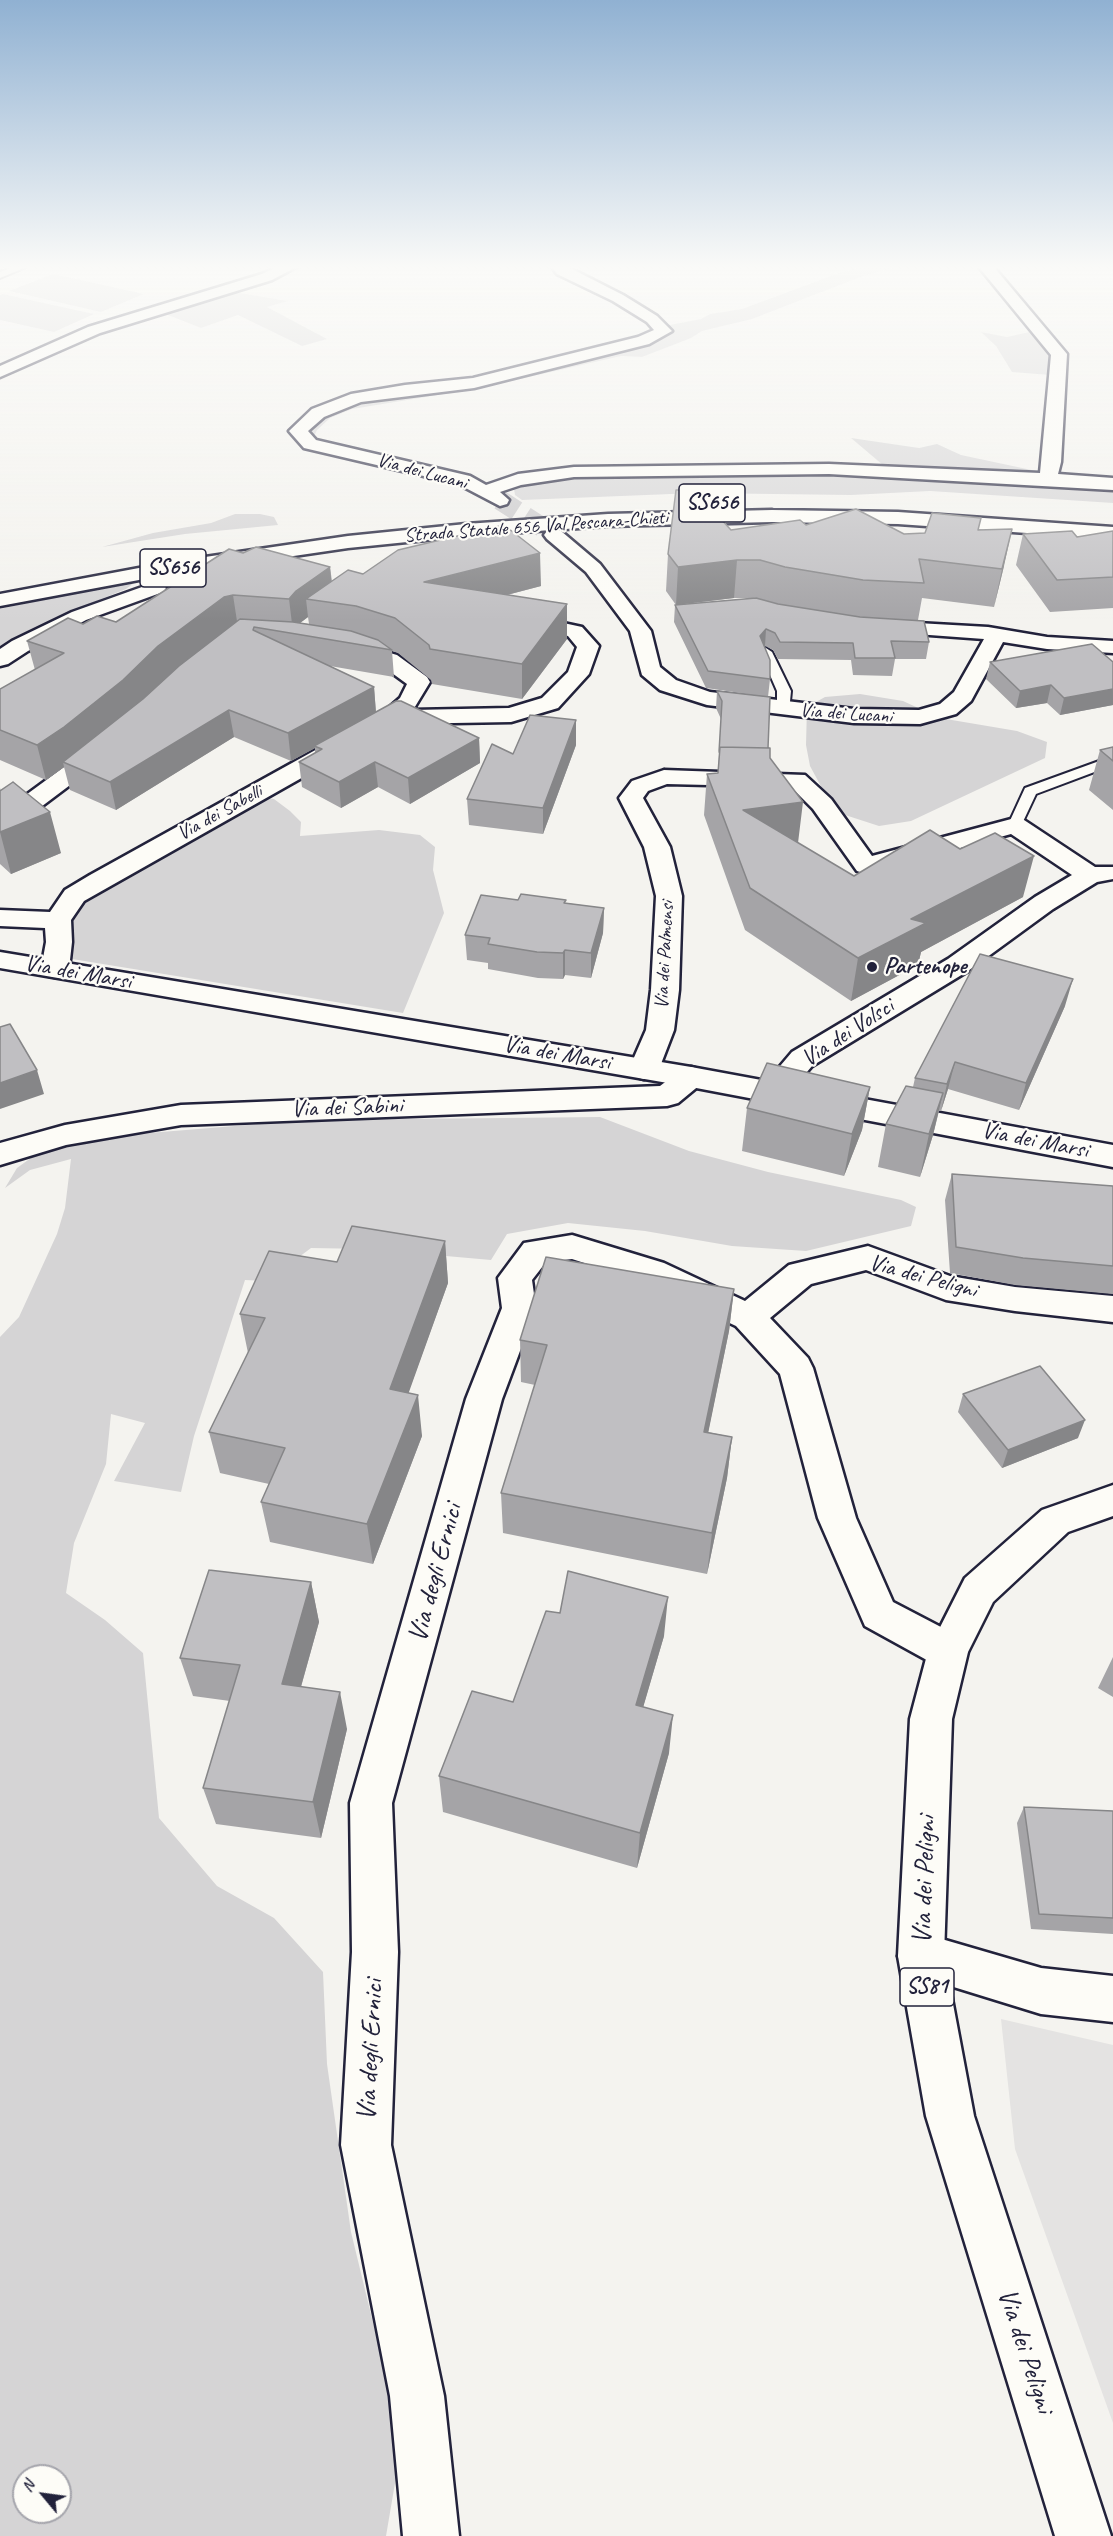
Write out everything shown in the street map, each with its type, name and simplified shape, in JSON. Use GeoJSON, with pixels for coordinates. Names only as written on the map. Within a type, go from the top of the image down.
{"type":"FeatureCollection","features":[{"type":"Feature","properties":{"kind":"main road","name":"Via dei Lucani"},"geometry":{"type":"LineString","coordinates":[[461,384],[357,398],[318,412],[298,431],[310,444],[464,480],[493,496],[518,480],[574,472],[829,469],[1113,484]]}},
{"type":"Feature","properties":{"kind":"main road"},"geometry":{"type":"LineString","coordinates":[[1048,479],[1052,462],[1057,384]]}},
{"type":"Feature","properties":{"kind":"main road","name":"Strada Statale 656 Val Pescara-Chieti"},"geometry":{"type":"LineString","coordinates":[[277,533],[507,511],[691,503],[898,504],[1113,517]]}},
{"type":"Feature","properties":{"kind":"main road","name":"Strada Statale 656 Val Pescara-Chieti"},"geometry":{"type":"LineString","coordinates":[[0,600],[171,568],[348,542],[565,523],[772,516],[898,518],[1113,533]]}},
{"type":"Feature","properties":{"kind":"main road","name":"Via dei Lucani"},"geometry":{"type":"LineString","coordinates":[[554,535],[593,568],[640,632],[650,670],[668,685],[707,698],[784,710],[854,717],[921,717],[948,709],[963,696],[997,634]]}},
{"type":"Feature","properties":{"kind":"main road"},"geometry":{"type":"LineString","coordinates":[[0,659],[20,646],[79,616],[147,590],[226,570],[294,559],[348,542]]}},
{"type":"Feature","properties":{"kind":"main road"},"geometry":{"type":"LineString","coordinates":[[0,581],[22,576]]}},
{"type":"Feature","properties":{"kind":"main road","name":"Via dei Sabelli"},"geometry":{"type":"LineString","coordinates":[[392,717],[511,715],[550,703],[578,674],[588,646],[575,631],[531,622]]}},
{"type":"Feature","properties":{"kind":"main road"},"geometry":{"type":"LineString","coordinates":[[858,626],[997,634],[1047,643],[1113,647]]}},
{"type":"Feature","properties":{"kind":"main road","name":"Via dei Sabelli"},"geometry":{"type":"LineString","coordinates":[[58,920],[74,896],[99,880],[392,717],[409,700],[419,682],[389,660],[358,649],[328,644]]}},
{"type":"Feature","properties":{"kind":"main road"},"geometry":{"type":"LineString","coordinates":[[0,826],[81,768],[122,734]]}},
{"type":"Feature","properties":{"kind":"main road","name":"Via dei Palmensi"},"geometry":{"type":"LineString","coordinates":[[644,1070],[660,1030],[665,990],[669,896],[657,847],[631,798],[640,786],[664,777],[797,780],[822,804],[866,866],[1015,825]]}},
{"type":"Feature","properties":{"kind":"main road"},"geometry":{"type":"LineString","coordinates":[[1015,825],[1102,874]]}},
{"type":"Feature","properties":{"kind":"main road","name":"Via dei Volsci"},"geometry":{"type":"LineString","coordinates":[[773,1092],[802,1059],[958,965],[1044,903],[1102,874]]}},
{"type":"Feature","properties":{"kind":"main road"},"geometry":{"type":"LineString","coordinates":[[0,918],[58,920],[59,942],[55,969]]}},
{"type":"Feature","properties":{"kind":"main road","name":"Via dei Marsi"},"geometry":{"type":"LineString","coordinates":[[0,960],[691,1077],[1113,1156]]}},
{"type":"Feature","properties":{"kind":"main road","name":"Via dei Sabini"},"geometry":{"type":"LineString","coordinates":[[0,1154],[65,1135],[181,1114],[667,1096],[691,1077]]}},
{"type":"Feature","properties":{"kind":"main road","name":"Via degli Ernici"},"geometry":{"type":"LineString","coordinates":[[431,2536],[417,2396],[366,2145],[375,1952],[371,1803],[484,1399],[519,1308],[515,1278],[536,1251],[573,1247],[652,1272],[748,1317],[796,1368],[837,1518],[879,1614],[948,1651]]}},
{"type":"Feature","properties":{"kind":"main road","name":"Via dei Peligni"},"geometry":{"type":"LineString","coordinates":[[748,1317],[801,1274],[868,1258],[946,1288],[1015,1299],[1113,1309]]}},
{"type":"Feature","properties":{"kind":"main road","name":"Via dei Peligni"},"geometry":{"type":"LineString","coordinates":[[1083,2536],[950,2116],[921,1956],[931,1719],[948,1651],[979,1590],[1055,1521],[1113,1500]]}},
{"type":"Feature","properties":{"kind":"main road"},"geometry":{"type":"LineString","coordinates":[[921,1956],[1041,1991],[1113,1999]]}},
{"type":"Feature","properties":{"kind":"lane"},"geometry":{"type":"LineString","coordinates":[[766,651],[784,691],[784,710]]}},
{"type":"Feature","properties":{"kind":"lane"},"geometry":{"type":"LineString","coordinates":[[1015,825],[1030,791],[1113,760]]}},
{"type":"Feature","properties":{"kind":"shaded area"},"geometry":{"type":"Polygon","coordinates":[[[497,384],[352,409],[330,418],[317,430],[313,439],[306,432],[308,425],[353,402],[474,385],[497,384]]]}},
{"type":"Feature","properties":{"kind":"shaded area"},"geometry":{"type":"Polygon","coordinates":[[[851,438],[919,448],[937,444],[961,455],[1041,472],[1040,477],[890,471],[851,438]]]}},
{"type":"Feature","properties":{"kind":"shaded area"},"geometry":{"type":"Polygon","coordinates":[[[803,471],[1113,487],[1113,503],[930,491],[851,495],[696,493],[522,500],[515,495],[514,489],[524,483],[548,478],[803,471]]]}},
{"type":"Feature","properties":{"kind":"shaded area"},"geometry":{"type":"Polygon","coordinates":[[[235,514],[260,514],[274,517],[278,525],[185,534],[102,547],[153,533],[211,523],[235,514]]]}},
{"type":"Feature","properties":{"kind":"shaded area"},"geometry":{"type":"Polygon","coordinates":[[[125,581],[134,583],[126,589],[67,613],[0,649],[0,609],[125,581]]]}},
{"type":"Feature","properties":{"kind":"shaded area"},"geometry":{"type":"Polygon","coordinates":[[[860,694],[903,701],[940,718],[1017,731],[1047,742],[1045,758],[911,821],[879,826],[842,814],[823,790],[810,766],[806,745],[807,707],[825,697],[860,694]]]}},
{"type":"Feature","properties":{"kind":"shaded area"},"geometry":{"type":"Polygon","coordinates":[[[261,797],[274,799],[301,822],[300,836],[379,830],[420,835],[435,847],[433,870],[444,913],[403,1013],[66,958],[65,917],[90,892],[261,797]]]}},
{"type":"Feature","properties":{"kind":"shaded area"},"geometry":{"type":"Polygon","coordinates":[[[600,1117],[689,1151],[768,1172],[901,1200],[916,1207],[911,1226],[806,1251],[732,1246],[645,1231],[568,1223],[507,1234],[491,1260],[367,1249],[311,1248],[267,1281],[245,1280],[194,1436],[181,1492],[114,1481],[145,1423],[111,1414],[106,1464],[74,1543],[66,1593],[105,1620],[143,1653],[159,1818],[217,1886],[274,1918],[323,1972],[327,2064],[351,2232],[402,2442],[386,2536],[0,2536],[0,1337],[19,1317],[57,1234],[65,1208],[71,1159],[30,1170],[5,1188],[17,1168],[42,1150],[88,1138],[308,1120],[600,1117]]]}},
{"type":"Feature","properties":{"kind":"shaded area"},"geometry":{"type":"Polygon","coordinates":[[[1001,2019],[1113,2045],[1113,2423],[1015,2149],[1001,2019]]]}},
{"type":"Feature","properties":{"kind":"building"},"geometry":{"type":"Polygon","coordinates":[[[676,490],[686,490],[709,517],[718,516],[731,530],[800,520],[806,525],[856,509],[904,534],[925,533],[932,513],[981,518],[978,530],[1012,529],[1002,569],[919,559],[924,583],[863,580],[785,567],[760,560],[737,560],[678,567],[668,554],[676,490]]]}},
{"type":"Feature","properties":{"kind":"building"},"geometry":{"type":"Polygon","coordinates":[[[504,525],[540,553],[424,582],[567,604],[522,664],[430,649],[429,645],[395,618],[356,606],[306,599],[348,570],[363,574],[398,550],[504,525]]]}},
{"type":"Feature","properties":{"kind":"building"},"geometry":{"type":"Polygon","coordinates":[[[1072,531],[1077,537],[1113,531],[1113,577],[1057,580],[1023,534],[1072,531]]]}},
{"type":"Feature","properties":{"kind":"building"},"geometry":{"type":"Polygon","coordinates":[[[256,547],[330,567],[296,591],[289,599],[233,595],[224,597],[158,646],[123,680],[64,727],[37,745],[0,730],[0,689],[64,653],[27,641],[68,618],[83,624],[97,616],[116,622],[229,549],[243,553],[256,547]]]}},
{"type":"Feature","properties":{"kind":"building"},"geometry":{"type":"Polygon","coordinates":[[[756,598],[778,604],[860,617],[924,621],[929,642],[891,641],[895,658],[855,658],[853,643],[780,642],[775,633],[766,629],[760,636],[770,660],[770,679],[708,671],[675,605],[756,598]]]}},
{"type":"Feature","properties":{"kind":"building"},"geometry":{"type":"Polygon","coordinates":[[[240,619],[293,622],[351,631],[378,640],[392,650],[254,627],[253,630],[374,687],[288,733],[229,710],[110,782],[63,762],[143,699],[179,666],[240,619]]]}},
{"type":"Feature","properties":{"kind":"building"},"geometry":{"type":"Polygon","coordinates":[[[1092,644],[1113,662],[1113,689],[1064,698],[1051,685],[1020,691],[990,662],[1092,644]]]}},
{"type":"Feature","properties":{"kind":"building"},"geometry":{"type":"Polygon","coordinates":[[[717,691],[770,697],[768,748],[720,747],[719,752],[722,701],[717,691]]]}},
{"type":"Feature","properties":{"kind":"building"},"geometry":{"type":"Polygon","coordinates":[[[396,701],[401,701],[479,738],[408,778],[375,762],[339,782],[299,762],[322,749],[314,746],[396,701]]]}},
{"type":"Feature","properties":{"kind":"building"},"geometry":{"type":"Polygon","coordinates":[[[530,715],[576,720],[543,808],[467,799],[492,744],[513,754],[530,715]]]}},
{"type":"Feature","properties":{"kind":"building"},"geometry":{"type":"Polygon","coordinates":[[[720,747],[770,748],[770,758],[803,802],[743,810],[854,876],[930,830],[960,849],[995,833],[1034,856],[911,919],[926,923],[858,958],[750,888],[707,774],[718,773],[720,747]]]}},
{"type":"Feature","properties":{"kind":"building"},"geometry":{"type":"Polygon","coordinates":[[[1113,747],[1113,761],[1100,750],[1113,747]]]}},
{"type":"Feature","properties":{"kind":"building"},"geometry":{"type":"Polygon","coordinates":[[[13,782],[50,812],[0,832],[0,791],[13,782]]]}},
{"type":"Feature","properties":{"kind":"building"},"geometry":{"type":"Polygon","coordinates":[[[521,894],[604,908],[591,953],[565,950],[563,953],[537,952],[488,944],[490,938],[465,935],[481,895],[518,900],[521,894]]]}},
{"type":"Feature","properties":{"kind":"building"},"geometry":{"type":"Polygon","coordinates":[[[980,954],[1073,979],[1026,1083],[955,1062],[947,1084],[915,1078],[980,954]]]}},
{"type":"Feature","properties":{"kind":"building"},"geometry":{"type":"Polygon","coordinates":[[[10,1024],[37,1070],[0,1083],[0,1027],[10,1024]]]}},
{"type":"Feature","properties":{"kind":"building"},"geometry":{"type":"Polygon","coordinates":[[[767,1063],[870,1087],[852,1134],[747,1108],[767,1063]]]}},
{"type":"Feature","properties":{"kind":"building"},"geometry":{"type":"Polygon","coordinates":[[[906,1086],[943,1093],[929,1134],[886,1124],[906,1086]]]}},
{"type":"Feature","properties":{"kind":"building"},"geometry":{"type":"Polygon","coordinates":[[[952,1174],[1113,1186],[1113,1266],[1023,1258],[956,1247],[952,1174]]]}},
{"type":"Feature","properties":{"kind":"building"},"geometry":{"type":"Polygon","coordinates":[[[352,1226],[445,1241],[390,1389],[418,1395],[367,1524],[261,1502],[285,1448],[209,1432],[265,1318],[240,1314],[269,1251],[337,1262],[352,1226]]]}},
{"type":"Feature","properties":{"kind":"building"},"geometry":{"type":"Polygon","coordinates":[[[546,1257],[734,1289],[704,1432],[732,1437],[712,1533],[501,1493],[547,1345],[520,1340],[546,1257]]]}},
{"type":"Feature","properties":{"kind":"building"},"geometry":{"type":"Polygon","coordinates":[[[1040,1366],[1085,1420],[1008,1450],[963,1394],[1040,1366]]]}},
{"type":"Feature","properties":{"kind":"building"},"geometry":{"type":"Polygon","coordinates":[[[209,1570],[311,1582],[282,1684],[340,1692],[313,1802],[203,1788],[240,1665],[180,1658],[209,1570]]]}},
{"type":"Feature","properties":{"kind":"building"},"geometry":{"type":"Polygon","coordinates":[[[568,1571],[668,1597],[636,1705],[673,1715],[640,1833],[439,1776],[472,1691],[513,1702],[546,1611],[560,1613],[568,1571]]]}},
{"type":"Feature","properties":{"kind":"building"},"geometry":{"type":"Polygon","coordinates":[[[1024,1807],[1113,1811],[1113,1918],[1039,1914],[1024,1807]]]}},
{"type":"Feature","properties":{"kind":"tunnel"},"geometry":{"type":"LineString","coordinates":[[500,500],[554,535]]}},
{"type":"Feature","properties":{"kind":"place","name":"Partenope"},"geometry":{"type":"Point","coordinates":[872,967]}}]}
